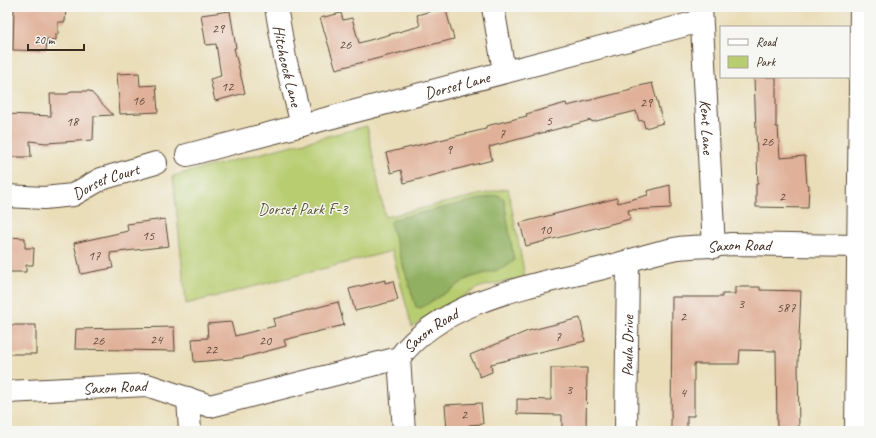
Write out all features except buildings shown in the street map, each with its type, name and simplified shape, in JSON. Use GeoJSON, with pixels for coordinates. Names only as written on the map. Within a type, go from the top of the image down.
{"type":"FeatureCollection","features":[{"type":"Feature","properties":{"kind":"street","name":"Hitchcock Lane"},"geometry":{"type":"LineString","coordinates":[[276,7],[285,58],[302,125]]}},
{"type":"Feature","properties":{"kind":"street"},"geometry":{"type":"LineString","coordinates":[[493,7],[504,71]]}},
{"type":"Feature","properties":{"kind":"street"},"geometry":{"type":"LineString","coordinates":[[856,431],[861,7]]}},
{"type":"Feature","properties":{"kind":"street","name":"Dorset Lane"},"geometry":{"type":"LineString","coordinates":[[187,155],[504,71],[567,57],[701,14]]}},
{"type":"Feature","properties":{"kind":"street","name":"Kent Lane"},"geometry":{"type":"LineString","coordinates":[[701,14],[714,247]]}},
{"type":"Feature","properties":{"kind":"street","name":"Dorset Court"},"geometry":{"type":"LineString","coordinates":[[7,196],[44,198],[73,195],[101,179],[156,162]]}},
{"type":"Feature","properties":{"kind":"street","name":"Saxon Road"},"geometry":{"type":"LineString","coordinates":[[7,392],[147,386],[210,406],[399,358],[409,346],[424,333],[463,309],[495,295],[679,248],[714,247],[730,244],[859,246]]}},
{"type":"Feature","properties":{"kind":"street","name":"Paula Drive"},"geometry":{"type":"LineString","coordinates":[[626,431],[628,262]]}},
{"type":"Feature","properties":{"kind":"street"},"geometry":{"type":"LineString","coordinates":[[399,358],[404,431]]}},
{"type":"Feature","properties":{"kind":"street"},"geometry":{"type":"LineString","coordinates":[[188,398],[190,431]]}},
{"type":"Feature","properties":{"kind":"green space","name":"Dorset Park F-3"},"geometry":{"type":"Polygon","coordinates":[[[367,126],[385,217],[508,188],[525,277],[480,287],[412,327],[392,251],[186,304],[173,176],[367,126]]]}},
{"type":"Feature","properties":{"kind":"green space"},"geometry":{"type":"Polygon","coordinates":[[[498,195],[504,199],[514,261],[504,268],[469,278],[421,308],[416,307],[390,223],[394,219],[498,195]]]}}]}
